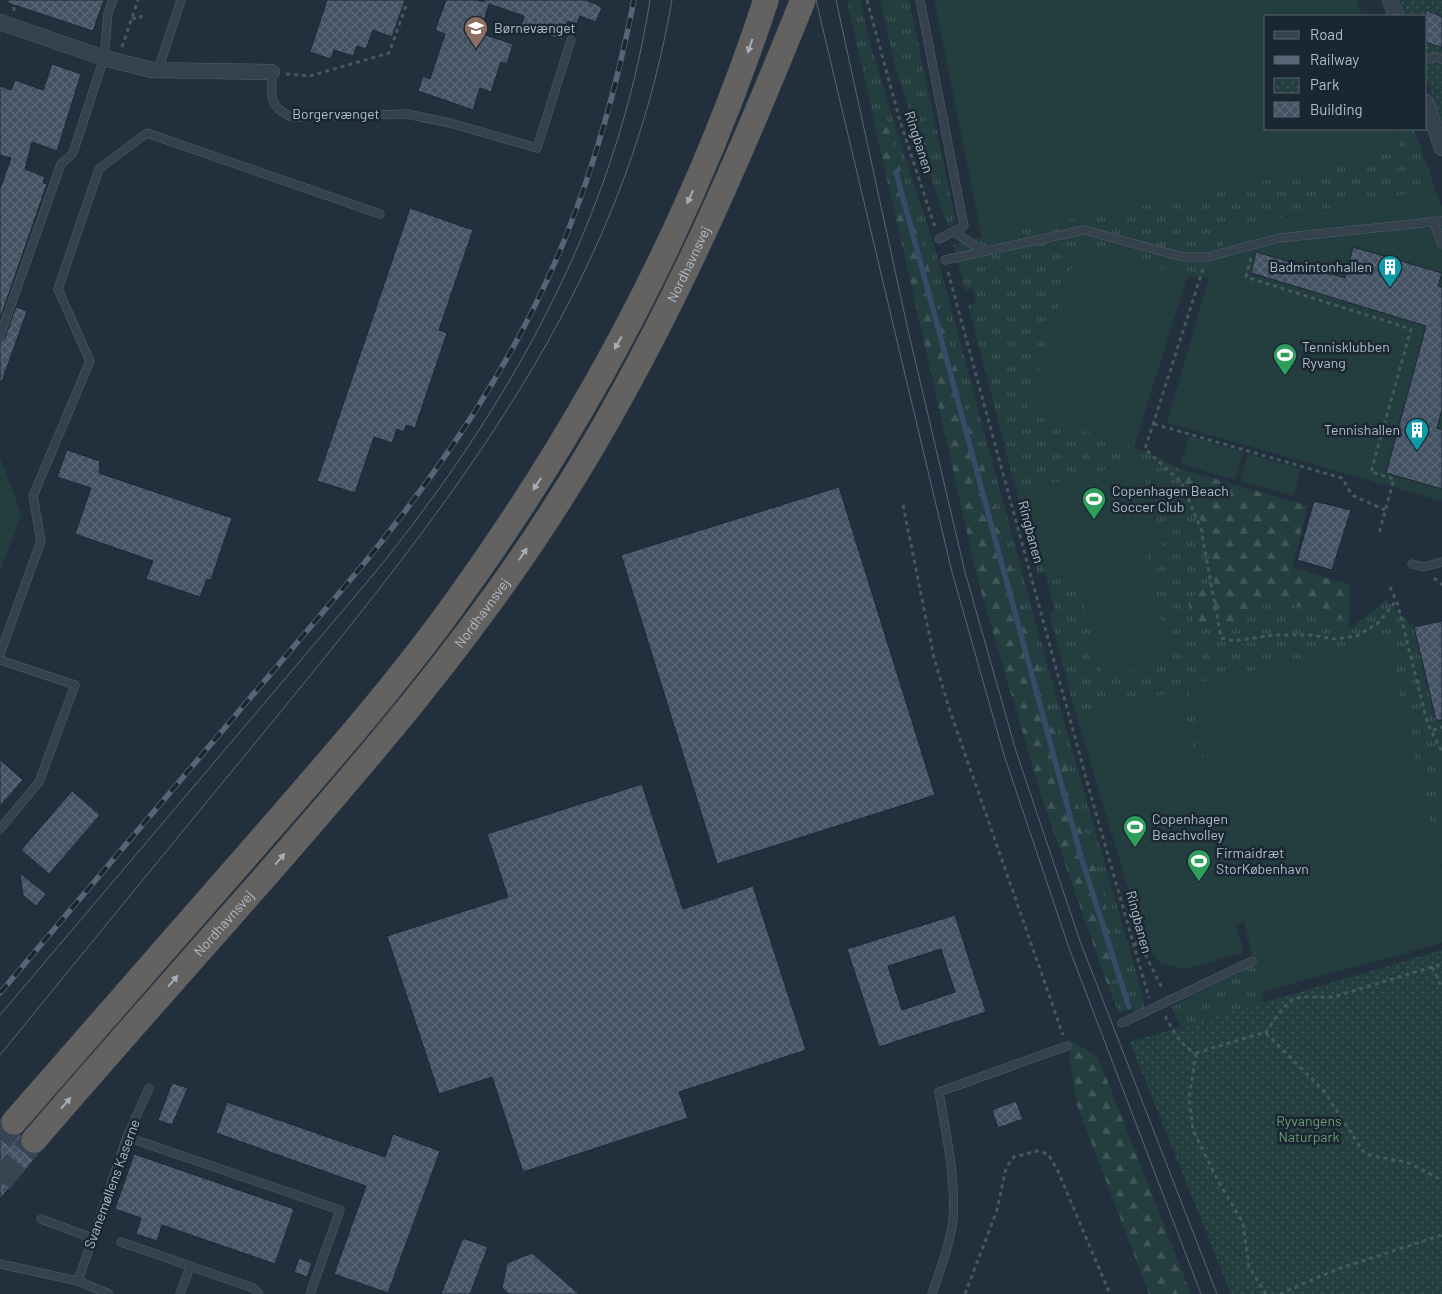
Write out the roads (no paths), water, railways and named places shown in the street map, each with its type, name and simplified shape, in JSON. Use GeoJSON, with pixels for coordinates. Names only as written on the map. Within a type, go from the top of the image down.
{"type":"FeatureCollection","features":[{"type":"Feature","properties":{"kind":"highway","name":"Nordhavnsvej"},"geometry":{"type":"LineString","coordinates":[[34,1140],[358,769],[429,684],[551,514],[634,373],[711,220],[803,0]]}},
{"type":"Feature","properties":{"kind":"highway","name":"Nordhavnsvej"},"geometry":{"type":"LineString","coordinates":[[14,1122],[337,751],[408,666],[453,607],[544,474],[636,311],[708,157],[764,3]]}},
{"type":"Feature","properties":{"kind":"street"},"geometry":{"type":"LineString","coordinates":[[1390,0],[1396,15]]}},
{"type":"Feature","properties":{"kind":"street"},"geometry":{"type":"LineString","coordinates":[[0,22],[110,60],[158,70],[272,72]]}},
{"type":"Feature","properties":{"kind":"street"},"geometry":{"type":"LineString","coordinates":[[1427,105],[1442,148]]}},
{"type":"Feature","properties":{"kind":"lane"},"geometry":{"type":"LineString","coordinates":[[0,336],[61,164],[73,153],[110,60],[108,13],[113,0]]}},
{"type":"Feature","properties":{"kind":"lane"},"geometry":{"type":"LineString","coordinates":[[158,70],[181,0]]}},
{"type":"Feature","properties":{"kind":"lane"},"geometry":{"type":"LineString","coordinates":[[920,0],[964,226],[939,239]]}},
{"type":"Feature","properties":{"kind":"lane","name":"Borgervænget"},"geometry":{"type":"LineString","coordinates":[[272,72],[272,101],[279,112],[292,116],[407,114],[450,123],[536,148],[571,40]]}},
{"type":"Feature","properties":{"kind":"lane"},"geometry":{"type":"LineString","coordinates":[[1427,59],[1437,57],[1442,59]]}},
{"type":"Feature","properties":{"kind":"lane"},"geometry":{"type":"LineString","coordinates":[[0,654],[41,541],[33,496],[90,361],[58,289],[99,169],[147,133],[380,214]]}},
{"type":"Feature","properties":{"kind":"lane"},"geometry":{"type":"LineString","coordinates":[[945,260],[1084,230],[1183,257],[1207,257],[1279,238],[1442,221]]}},
{"type":"Feature","properties":{"kind":"lane"},"geometry":{"type":"LineString","coordinates":[[1433,222],[1442,244]]}},
{"type":"Feature","properties":{"kind":"lane"},"geometry":{"type":"LineString","coordinates":[[954,232],[977,247],[992,250]]}},
{"type":"Feature","properties":{"kind":"lane"},"geometry":{"type":"LineString","coordinates":[[1412,564],[1423,567],[1442,562]]}},
{"type":"Feature","properties":{"kind":"lane"},"geometry":{"type":"LineString","coordinates":[[0,660],[75,685],[39,782],[0,829]]}},
{"type":"Feature","properties":{"kind":"lane"},"geometry":{"type":"LineString","coordinates":[[358,769],[408,666]]}},
{"type":"Feature","properties":{"kind":"lane"},"geometry":{"type":"LineString","coordinates":[[337,751],[429,684]]}},
{"type":"Feature","properties":{"kind":"lane"},"geometry":{"type":"LineString","coordinates":[[1122,1023],[1252,961]]}},
{"type":"Feature","properties":{"kind":"lane"},"geometry":{"type":"LineString","coordinates":[[932,1294],[947,1250],[954,1197],[939,1092],[1067,1046]]}},
{"type":"Feature","properties":{"kind":"lane","name":"Svanemøllens Kaserne"},"geometry":{"type":"LineString","coordinates":[[78,1281],[127,1137],[149,1088]]}},
{"type":"Feature","properties":{"kind":"lane"},"geometry":{"type":"LineString","coordinates":[[127,1137],[340,1210],[310,1294]]}},
{"type":"Feature","properties":{"kind":"lane"},"geometry":{"type":"LineString","coordinates":[[41,1218],[92,1238]]}},
{"type":"Feature","properties":{"kind":"lane"},"geometry":{"type":"LineString","coordinates":[[121,1242],[253,1288],[259,1294]]}},
{"type":"Feature","properties":{"kind":"lane"},"geometry":{"type":"LineString","coordinates":[[0,1264],[78,1281],[110,1294]]}},
{"type":"Feature","properties":{"kind":"lane"},"geometry":{"type":"LineString","coordinates":[[180,1294],[190,1267]]}},
{"type":"Feature","properties":{"kind":"waterway"},"geometry":{"type":"LineString","coordinates":[[896,172],[1081,857],[1129,1007]]}},
{"type":"Feature","properties":{"kind":"tunnel"},"geometry":{"type":"LineString","coordinates":[[0,1139],[14,1122]]}},
{"type":"Feature","properties":{"kind":"tunnel"},"geometry":{"type":"LineString","coordinates":[[0,1181],[34,1140]]}},
{"type":"Feature","properties":{"kind":"tram line"},"geometry":{"type":"LineString","coordinates":[[0,1015],[373,575],[423,511],[469,445],[512,376],[550,306],[584,233],[612,158],[634,80],[650,0]]}},
{"type":"Feature","properties":{"kind":"tram line"},"geometry":{"type":"LineString","coordinates":[[0,1055],[341,638],[466,472],[522,386],[572,297],[614,204],[648,105],[672,0]]}},
{"type":"Feature","properties":{"kind":"tram line"},"geometry":{"type":"LineString","coordinates":[[816,0],[952,572],[1004,755],[1069,948],[1201,1294]]}},
{"type":"Feature","properties":{"kind":"tram line"},"geometry":{"type":"LineString","coordinates":[[836,0],[908,330],[965,572],[1016,751],[1080,941],[1217,1294]]}},
{"type":"Feature","properties":{"kind":"railway"},"geometry":{"type":"LineString","coordinates":[[0,993],[362,566],[422,489],[477,408],[525,324],[547,281],[566,236],[606,120],[634,0]]}},
{"type":"Feature","properties":{"kind":"place","name":"Børnevænget"},"geometry":{"type":"Point","coordinates":[476,49]}},
{"type":"Feature","properties":{"kind":"place","name":"Badmintonhallen"},"geometry":{"type":"Point","coordinates":[1390,288]}},
{"type":"Feature","properties":{"kind":"place","name":"Tennisklubben Ryvang"},"geometry":{"type":"Point","coordinates":[1285,376]}},
{"type":"Feature","properties":{"kind":"place","name":"Tennishallen"},"geometry":{"type":"Point","coordinates":[1417,451]}},
{"type":"Feature","properties":{"kind":"place","name":"Copenhagen Beach Soccer Club"},"geometry":{"type":"Point","coordinates":[1094,520]}},
{"type":"Feature","properties":{"kind":"place","name":"Copenhagen Beachvolley"},"geometry":{"type":"Point","coordinates":[1135,848]}},
{"type":"Feature","properties":{"kind":"place","name":"Firmaidræt StorKøbenhavn"},"geometry":{"type":"Point","coordinates":[1199,882]}},
{"type":"Feature","properties":{"kind":"park label","name":"Ryvangens Naturpark"},"geometry":{"type":"Point","coordinates":[1309,1130]}}]}
